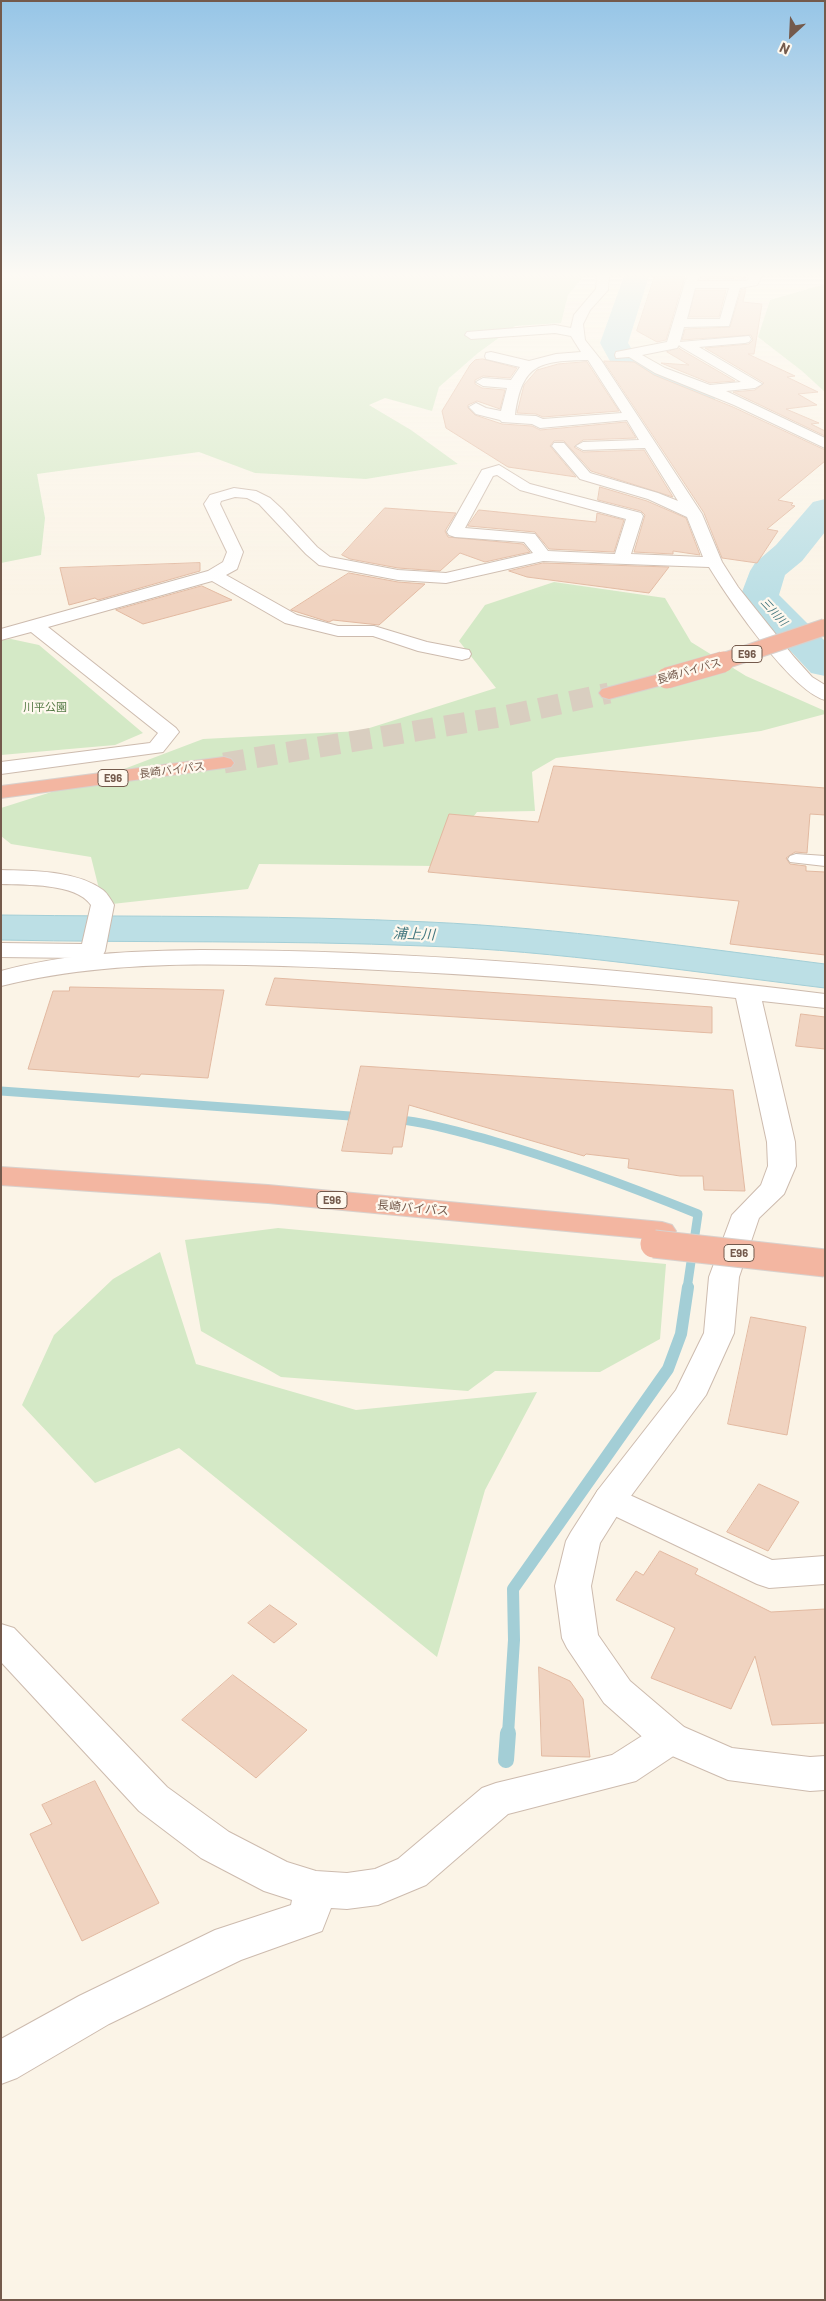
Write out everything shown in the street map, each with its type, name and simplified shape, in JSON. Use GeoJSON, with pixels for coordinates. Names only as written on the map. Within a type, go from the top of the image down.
{"type":"FeatureCollection","features":[{"type":"Feature","properties":{"kind":"highway","name":"長崎バイパス"},"geometry":{"type":"LineString","coordinates":[[610,693],[748,654],[825,627]]}},
{"type":"Feature","properties":{"kind":"highway","name":"長崎バイパス"},"geometry":{"type":"LineString","coordinates":[[1,792],[224,763]]}},
{"type":"Feature","properties":{"kind":"highway","name":"長崎バイパス"},"geometry":{"type":"LineString","coordinates":[[1,1176],[268,1194],[658,1237],[825,1263]]}},
{"type":"Feature","properties":{"kind":"highway","name":"長崎バイパス"},"geometry":{"type":"LineString","coordinates":[[1,1191],[825,1248]]}},
{"type":"Feature","properties":{"kind":"street"},"geometry":{"type":"LineString","coordinates":[[504,383],[514,384],[509,394],[507,421]]}},
{"type":"Feature","properties":{"kind":"street"},"geometry":{"type":"LineString","coordinates":[[609,383],[694,514],[714,562],[753,618],[787,661],[805,681],[825,694]]}},
{"type":"Feature","properties":{"kind":"street"},"geometry":{"type":"LineString","coordinates":[[691,383],[709,389],[825,444]]}},
{"type":"Feature","properties":{"kind":"street"},"geometry":{"type":"LineString","coordinates":[[709,389],[754,383]]}},
{"type":"Feature","properties":{"kind":"street"},"geometry":{"type":"LineString","coordinates":[[476,407],[481,411],[507,421],[534,414],[540,424],[630,416]]}},
{"type":"Feature","properties":{"kind":"street"},"geometry":{"type":"LineString","coordinates":[[583,446],[648,444]]}},
{"type":"Feature","properties":{"kind":"street"},"geometry":{"type":"LineString","coordinates":[[559,446],[585,476],[652,496],[694,514]]}},
{"type":"Feature","properties":{"kind":"street"},"geometry":{"type":"LineString","coordinates":[[543,556],[530,537],[455,532],[487,473],[499,470],[525,487],[635,516],[621,560]]}},
{"type":"Feature","properties":{"kind":"street"},"geometry":{"type":"LineString","coordinates":[[1,635],[214,575],[231,565],[235,552],[212,504],[216,498],[223,495],[243,492],[254,494],[266,500],[315,555],[342,565],[398,575],[446,578],[543,556],[714,562]]}},
{"type":"Feature","properties":{"kind":"street"},"geometry":{"type":"LineString","coordinates":[[214,575],[292,619],[338,631],[374,631],[424,647],[462,654]]}},
{"type":"Feature","properties":{"kind":"street"},"geometry":{"type":"LineString","coordinates":[[1,768],[156,748],[169,732],[35,626]]}},
{"type":"Feature","properties":{"kind":"street"},"geometry":{"type":"LineString","coordinates":[[1,877],[33,878],[76,885],[91,892],[101,900],[103,904],[91,957]]}},
{"type":"Feature","properties":{"kind":"street"},"geometry":{"type":"LineString","coordinates":[[1,950],[91,957],[271,958],[494,970],[747,991],[825,1001]]}},
{"type":"Feature","properties":{"kind":"street"},"geometry":{"type":"LineString","coordinates":[[1,979],[22,972],[91,957]]}},
{"type":"Feature","properties":{"kind":"street"},"geometry":{"type":"LineString","coordinates":[[747,991],[781,1142],[782,1166],[774,1188],[746,1215],[724,1277],[719,1333],[690,1395],[610,1498],[583,1541],[573,1586],[580,1638],[617,1692],[670,1738],[728,1764],[810,1774],[825,1773]]}},
{"type":"Feature","properties":{"kind":"street"},"geometry":{"type":"LineString","coordinates":[[610,1498],[769,1574],[825,1570]]}},
{"type":"Feature","properties":{"kind":"street"},"geometry":{"type":"LineString","coordinates":[[1,1638],[152,1799],[215,1845],[278,1878],[316,1889],[347,1891],[378,1887],[412,1872],[496,1800],[622,1769],[670,1738]]}},
{"type":"Feature","properties":{"kind":"street"},"geometry":{"type":"LineString","coordinates":[[1,2063],[94,2010],[230,1944],[307,1918],[316,1889]]}},
{"type":"Feature","properties":{"kind":"lane"},"geometry":{"type":"LineString","coordinates":[[796,859],[825,861]]}},
{"type":"Feature","properties":{"kind":"green space"},"geometry":{"type":"Polygon","coordinates":[[[1,383],[443,383],[439,387],[432,411],[385,398],[369,405],[411,430],[458,464],[366,479],[255,473],[199,452],[37,474],[45,518],[41,555],[1,563],[1,383]]]}},
{"type":"Feature","properties":{"kind":"green space"},"geometry":{"type":"Polygon","coordinates":[[[816,383],[825,383],[825,392],[816,383]]]}},
{"type":"Feature","properties":{"kind":"green space"},"geometry":{"type":"Polygon","coordinates":[[[554,582],[665,598],[691,642],[746,676],[825,711],[825,714],[761,731],[556,758],[532,772],[535,811],[477,812],[435,866],[259,864],[248,889],[103,905],[91,857],[11,844],[1,836],[1,808],[124,769],[203,739],[360,731],[496,688],[459,641],[485,605],[554,582]]]}},
{"type":"Feature","properties":{"kind":"green space","name":"川平公園"},"geometry":{"type":"Polygon","coordinates":[[[11,639],[39,645],[143,733],[115,745],[1,755],[1,640],[11,639]]]}},
{"type":"Feature","properties":{"kind":"green space"},"geometry":{"type":"Polygon","coordinates":[[[278,1228],[666,1264],[660,1339],[600,1372],[495,1371],[468,1391],[281,1377],[201,1331],[185,1240],[278,1228]]]}},
{"type":"Feature","properties":{"kind":"green space"},"geometry":{"type":"Polygon","coordinates":[[[160,1252],[196,1364],[356,1410],[537,1392],[485,1490],[437,1657],[179,1448],[95,1483],[22,1405],[54,1335],[113,1279],[160,1252]]]}},
{"type":"Feature","properties":{"kind":"water","name":"浦上川"},"geometry":{"type":"Polygon","coordinates":[[[1,915],[322,918],[429,922],[528,929],[627,939],[825,964],[825,988],[575,957],[424,946],[319,943],[1,940],[1,915]]]}},
{"type":"Feature","properties":{"kind":"building"},"geometry":{"type":"Polygon","coordinates":[[[459,383],[475,383],[482,388],[505,390],[500,409],[477,401],[468,405],[468,408],[475,415],[502,424],[532,426],[540,430],[626,422],[636,438],[583,440],[574,447],[583,452],[644,450],[673,497],[591,471],[564,441],[554,441],[550,446],[576,477],[508,467],[446,428],[442,411],[459,383]]]}},
{"type":"Feature","properties":{"kind":"building"},"geometry":{"type":"Polygon","coordinates":[[[525,383],[601,383],[619,411],[543,417],[536,414],[517,413],[525,383]]]}},
{"type":"Feature","properties":{"kind":"building"},"geometry":{"type":"Polygon","coordinates":[[[619,383],[675,383],[733,407],[825,450],[825,461],[778,500],[793,503],[791,505],[795,506],[767,529],[778,531],[757,563],[722,558],[704,513],[619,383]]]}},
{"type":"Feature","properties":{"kind":"building"},"geometry":{"type":"Polygon","coordinates":[[[764,383],[800,383],[818,392],[798,394],[817,405],[786,409],[819,423],[811,424],[825,431],[825,436],[733,392],[755,390],[764,383]]]}},
{"type":"Feature","properties":{"kind":"building"},"geometry":{"type":"Polygon","coordinates":[[[600,487],[647,501],[686,518],[700,555],[673,551],[673,554],[634,552],[645,515],[641,511],[598,500],[600,487]]]}},
{"type":"Feature","properties":{"kind":"building"},"geometry":{"type":"Polygon","coordinates":[[[385,508],[456,513],[445,531],[448,537],[523,544],[530,552],[485,562],[460,553],[440,571],[398,568],[350,559],[342,555],[385,508]]]}},
{"type":"Feature","properties":{"kind":"building"},"geometry":{"type":"Polygon","coordinates":[[[479,510],[596,522],[597,513],[624,520],[614,552],[549,549],[535,532],[468,526],[479,510]]]}},
{"type":"Feature","properties":{"kind":"building"},"geometry":{"type":"Polygon","coordinates":[[[200,563],[200,571],[98,600],[95,598],[69,605],[60,568],[200,563]]]}},
{"type":"Feature","properties":{"kind":"building"},"geometry":{"type":"Polygon","coordinates":[[[543,563],[669,567],[649,593],[527,577],[509,571],[543,563]]]}},
{"type":"Feature","properties":{"kind":"building"},"geometry":{"type":"Polygon","coordinates":[[[349,573],[398,582],[425,584],[379,625],[333,620],[329,622],[291,610],[349,573]]]}},
{"type":"Feature","properties":{"kind":"building"},"geometry":{"type":"Polygon","coordinates":[[[202,586],[232,600],[143,624],[116,610],[202,586]]]}},
{"type":"Feature","properties":{"kind":"building"},"geometry":{"type":"Polygon","coordinates":[[[554,766],[825,788],[825,815],[810,814],[807,853],[795,852],[786,858],[790,864],[806,866],[806,871],[825,872],[825,955],[730,944],[739,901],[428,872],[449,814],[538,822],[554,766]]]}},
{"type":"Feature","properties":{"kind":"building"},"geometry":{"type":"Polygon","coordinates":[[[275,978],[712,1007],[712,1033],[266,1005],[275,978]]]}},
{"type":"Feature","properties":{"kind":"building"},"geometry":{"type":"Polygon","coordinates":[[[70,987],[224,990],[208,1078],[141,1074],[139,1077],[28,1069],[53,991],[69,991],[70,987]]]}},
{"type":"Feature","properties":{"kind":"building"},"geometry":{"type":"Polygon","coordinates":[[[801,1014],[825,1017],[825,1049],[796,1046],[801,1014]]]}},
{"type":"Feature","properties":{"kind":"building"},"geometry":{"type":"Polygon","coordinates":[[[361,1066],[733,1090],[745,1191],[704,1190],[703,1176],[680,1176],[628,1168],[629,1159],[586,1154],[584,1156],[409,1105],[402,1147],[393,1147],[392,1154],[342,1151],[361,1066]]]}},
{"type":"Feature","properties":{"kind":"building"},"geometry":{"type":"Polygon","coordinates":[[[751,1317],[806,1327],[787,1435],[728,1424],[751,1317]]]}},
{"type":"Feature","properties":{"kind":"building"},"geometry":{"type":"Polygon","coordinates":[[[759,1484],[799,1502],[768,1551],[727,1532],[759,1484]]]}},
{"type":"Feature","properties":{"kind":"building"},"geometry":{"type":"Polygon","coordinates":[[[660,1551],[698,1569],[695,1574],[771,1612],[825,1609],[825,1723],[772,1725],[755,1656],[731,1709],[651,1678],[675,1628],[616,1600],[636,1571],[643,1575],[660,1551]]]}},
{"type":"Feature","properties":{"kind":"building"},"geometry":{"type":"Polygon","coordinates":[[[270,1605],[297,1624],[274,1643],[248,1623],[270,1605]]]}},
{"type":"Feature","properties":{"kind":"building"},"geometry":{"type":"Polygon","coordinates":[[[539,1667],[570,1681],[583,1699],[590,1757],[542,1756],[539,1667]]]}},
{"type":"Feature","properties":{"kind":"building"},"geometry":{"type":"Polygon","coordinates":[[[233,1675],[307,1730],[256,1778],[182,1720],[233,1675]]]}},
{"type":"Feature","properties":{"kind":"building"},"geometry":{"type":"Polygon","coordinates":[[[95,1781],[159,1903],[82,1941],[30,1834],[52,1824],[42,1805],[95,1781]]]}},
{"type":"Feature","properties":{"kind":"waterway","name":"三川川"},"geometry":{"type":"LineString","coordinates":[[668,383],[701,397]]}},
{"type":"Feature","properties":{"kind":"waterway","name":"三川川"},"geometry":{"type":"LineString","coordinates":[[825,509],[789,553],[768,571],[759,597],[825,664]]}},
{"type":"Feature","properties":{"kind":"waterway"},"geometry":{"type":"LineString","coordinates":[[1,1091],[364,1117]]}},
{"type":"Feature","properties":{"kind":"waterway"},"geometry":{"type":"LineString","coordinates":[[393,1119],[443,1128],[545,1157],[698,1214],[687,1289]]}},
{"type":"Feature","properties":{"kind":"waterway"},"geometry":{"type":"LineString","coordinates":[[508,1734],[514,1640],[513,1589],[668,1369],[681,1334],[688,1287]]}},
{"type":"Feature","properties":{"kind":"waterway"},"geometry":{"type":"LineString","coordinates":[[506,1760],[508,1733]]}},
{"type":"Feature","properties":{"kind":"tunnel"},"geometry":{"type":"LineString","coordinates":[[224,763],[505,716],[609,693]]}}]}
